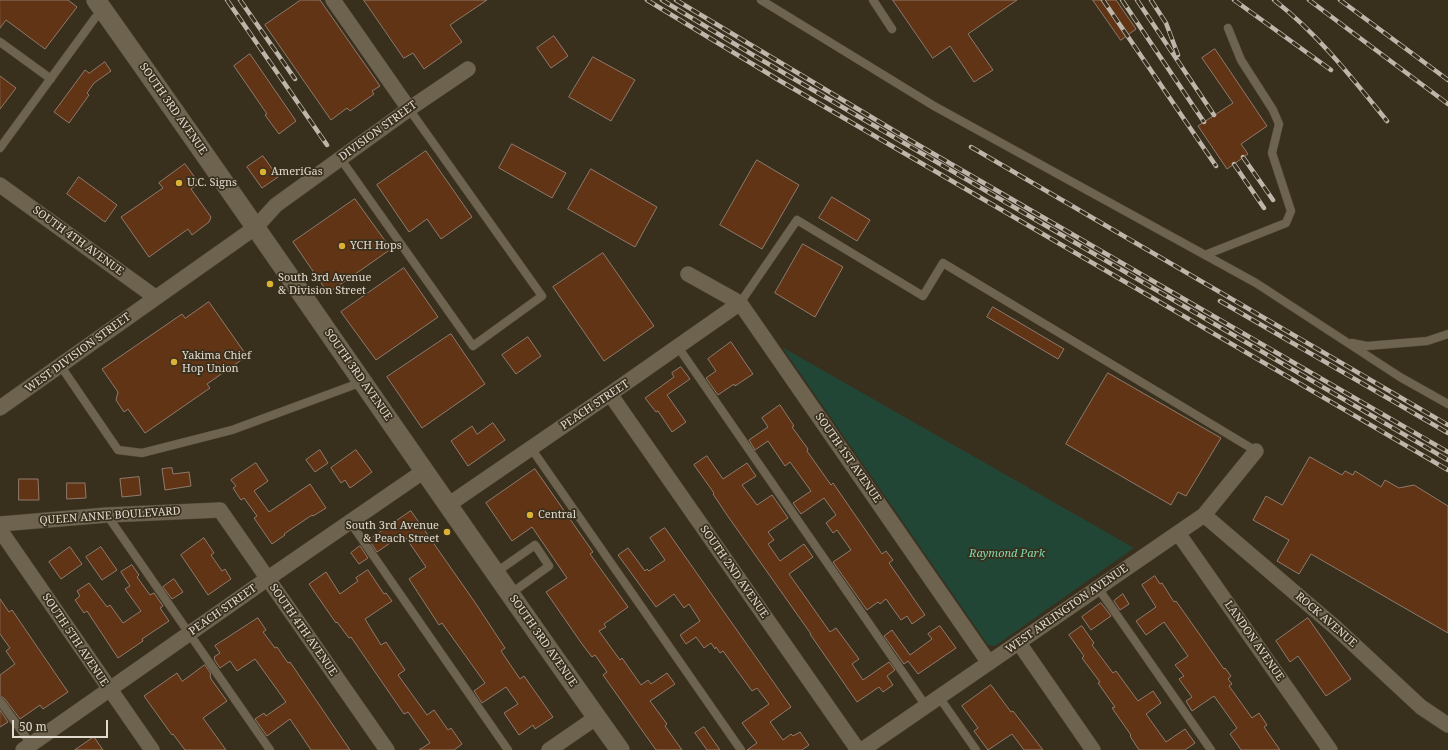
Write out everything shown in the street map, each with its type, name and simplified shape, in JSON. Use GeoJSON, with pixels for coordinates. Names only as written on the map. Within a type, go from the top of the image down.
{"type":"FeatureCollection","features":[{"type":"Feature","properties":{"kind":"street"},"geometry":{"type":"LineString","coordinates":[[333,0],[409,109]]}},
{"type":"Feature","properties":{"kind":"street","name":"SOUTH 3RD AVENUE"},"geometry":{"type":"LineString","coordinates":[[100,6],[256,227],[424,472],[620,750]]}},
{"type":"Feature","properties":{"kind":"street","name":"DIVISION STREET"},"geometry":{"type":"LineString","coordinates":[[155,297],[256,227],[276,205],[340,158],[468,69]]}},
{"type":"Feature","properties":{"kind":"street","name":"SOUTH 4TH AVENUE"},"geometry":{"type":"LineString","coordinates":[[0,185],[155,297]]}},
{"type":"Feature","properties":{"kind":"street","name":"SOUTH 1ST AVENUE"},"geometry":{"type":"LineString","coordinates":[[688,274],[740,303],[989,663]]}},
{"type":"Feature","properties":{"kind":"street","name":"WEST DIVISION STREET"},"geometry":{"type":"LineString","coordinates":[[0,408],[155,297]]}},
{"type":"Feature","properties":{"kind":"street","name":"PEACH STREET"},"geometry":{"type":"LineString","coordinates":[[448,505],[740,303]]}},
{"type":"Feature","properties":{"kind":"street","name":"SOUTH 2ND AVENUE"},"geometry":{"type":"LineString","coordinates":[[610,394],[858,750]]}},
{"type":"Feature","properties":{"kind":"street","name":"WEST ARLINGTON AVENUE"},"geometry":{"type":"LineString","coordinates":[[862,750],[1204,514],[1256,451]]}},
{"type":"Feature","properties":{"kind":"street","name":"PEACH STREET"},"geometry":{"type":"LineString","coordinates":[[30,748],[188,634],[424,472]]}},
{"type":"Feature","properties":{"kind":"street","name":"SOUTH 4TH AVENUE"},"geometry":{"type":"LineString","coordinates":[[220,510],[387,750]]}},
{"type":"Feature","properties":{"kind":"street","name":"QUEEN ANNE BOULEVARD"},"geometry":{"type":"LineString","coordinates":[[0,524],[106,516],[220,510]]}},
{"type":"Feature","properties":{"kind":"street","name":"ROCK AVENUE"},"geometry":{"type":"LineString","coordinates":[[1204,514],[1336,628],[1421,707],[1448,725]]}},
{"type":"Feature","properties":{"kind":"street","name":"SOUTH 5TH AVENUE"},"geometry":{"type":"LineString","coordinates":[[0,530],[109,690],[152,750]]}},
{"type":"Feature","properties":{"kind":"street","name":"LANDON AVENUE"},"geometry":{"type":"LineString","coordinates":[[1178,533],[1330,750]]}},
{"type":"Feature","properties":{"kind":"street"},"geometry":{"type":"LineString","coordinates":[[1018,642],[1093,750]]}},
{"type":"Feature","properties":{"kind":"street"},"geometry":{"type":"LineString","coordinates":[[549,750],[597,718]]}},
{"type":"Feature","properties":{"kind":"lane"},"geometry":{"type":"LineString","coordinates":[[761,0],[934,106],[1256,282],[1400,377],[1448,404]]}},
{"type":"Feature","properties":{"kind":"lane"},"geometry":{"type":"LineString","coordinates":[[873,0],[892,29]]}},
{"type":"Feature","properties":{"kind":"lane"},"geometry":{"type":"LineString","coordinates":[[0,148],[95,18],[100,6]]}},
{"type":"Feature","properties":{"kind":"lane"},"geometry":{"type":"LineString","coordinates":[[1205,255],[1286,223],[1291,211],[1272,153],[1279,124],[1273,110],[1241,60],[1228,28]]}},
{"type":"Feature","properties":{"kind":"lane"},"geometry":{"type":"LineString","coordinates":[[0,42],[51,79]]}},
{"type":"Feature","properties":{"kind":"lane"},"geometry":{"type":"LineString","coordinates":[[340,158],[473,346],[542,296],[409,109]]}},
{"type":"Feature","properties":{"kind":"lane"},"geometry":{"type":"LineString","coordinates":[[740,303],[797,220],[923,296],[943,263],[1256,451]]}},
{"type":"Feature","properties":{"kind":"lane"},"geometry":{"type":"LineString","coordinates":[[1350,343],[1368,346],[1427,341],[1448,334]]}},
{"type":"Feature","properties":{"kind":"lane"},"geometry":{"type":"LineString","coordinates":[[678,347],[926,706]]}},
{"type":"Feature","properties":{"kind":"lane"},"geometry":{"type":"LineString","coordinates":[[60,365],[118,450],[142,453],[232,430],[363,382]]}},
{"type":"Feature","properties":{"kind":"lane"},"geometry":{"type":"LineString","coordinates":[[531,448],[741,750]]}},
{"type":"Feature","properties":{"kind":"lane"},"geometry":{"type":"LineString","coordinates":[[106,516],[270,750]]}},
{"type":"Feature","properties":{"kind":"lane"},"geometry":{"type":"LineString","coordinates":[[350,522],[508,750]]}},
{"type":"Feature","properties":{"kind":"lane"},"geometry":{"type":"LineString","coordinates":[[495,573],[535,545],[550,566],[510,594]]}},
{"type":"Feature","properties":{"kind":"lane"},"geometry":{"type":"LineString","coordinates":[[1098,588],[1211,750]]}},
{"type":"Feature","properties":{"kind":"lane"},"geometry":{"type":"LineString","coordinates":[[939,697],[976,750]]}},
{"type":"Feature","properties":{"kind":"lane"},"geometry":{"type":"LineString","coordinates":[[0,701],[30,748]]}},
{"type":"Feature","properties":{"kind":"green space","name":"Raymond Park"},"geometry":{"type":"Polygon","coordinates":[[[782,347],[1134,548],[995,646],[988,645],[782,347]]]}},
{"type":"Feature","properties":{"kind":"building"},"geometry":{"type":"Polygon","coordinates":[[[0,0],[68,0],[77,7],[45,49],[6,20],[0,28],[0,0]]]}},
{"type":"Feature","properties":{"kind":"building"},"geometry":{"type":"Polygon","coordinates":[[[301,0],[320,0],[380,86],[372,91],[374,94],[350,111],[347,108],[331,120],[265,25],[301,0]]]}},
{"type":"Feature","properties":{"kind":"building"},"geometry":{"type":"Polygon","coordinates":[[[364,0],[487,0],[450,25],[462,42],[424,69],[413,53],[404,58],[364,0]]]}},
{"type":"Feature","properties":{"kind":"building"},"geometry":{"type":"Polygon","coordinates":[[[893,0],[1017,0],[968,34],[993,70],[974,82],[950,46],[933,58],[893,0]]]}},
{"type":"Feature","properties":{"kind":"building"},"geometry":{"type":"Polygon","coordinates":[[[1093,0],[1116,0],[1136,29],[1121,40],[1093,0]]]}},
{"type":"Feature","properties":{"kind":"building"},"geometry":{"type":"Polygon","coordinates":[[[554,36],[568,56],[551,68],[537,48],[554,36]]]}},
{"type":"Feature","properties":{"kind":"building"},"geometry":{"type":"Polygon","coordinates":[[[1215,49],[1267,126],[1241,144],[1248,154],[1227,169],[1198,126],[1233,103],[1202,58],[1215,49]]]}},
{"type":"Feature","properties":{"kind":"building"},"geometry":{"type":"Polygon","coordinates":[[[250,54],[296,121],[279,134],[234,66],[250,54]]]}},
{"type":"Feature","properties":{"kind":"building"},"geometry":{"type":"Polygon","coordinates":[[[593,57],[635,80],[611,121],[569,97],[593,57]]]}},
{"type":"Feature","properties":{"kind":"building"},"geometry":{"type":"Polygon","coordinates":[[[105,62],[111,71],[94,83],[87,93],[89,95],[69,123],[54,112],[85,70],[89,73],[105,62]]]}},
{"type":"Feature","properties":{"kind":"building"},"geometry":{"type":"Polygon","coordinates":[[[0,76],[16,88],[0,109],[0,76]]]}},
{"type":"Feature","properties":{"kind":"building"},"geometry":{"type":"Polygon","coordinates":[[[512,144],[566,173],[552,198],[499,168],[512,144]]]}},
{"type":"Feature","properties":{"kind":"building"},"geometry":{"type":"Polygon","coordinates":[[[426,151],[472,217],[441,239],[427,219],[409,232],[377,185],[426,151]]]}},
{"type":"Feature","properties":{"kind":"building","name":"AmeriGas"},"geometry":{"type":"Polygon","coordinates":[[[263,156],[278,177],[262,188],[247,167],[263,156]]]}},
{"type":"Feature","properties":{"kind":"building"},"geometry":{"type":"Polygon","coordinates":[[[757,160],[799,185],[762,249],[720,225],[757,160]]]}},
{"type":"Feature","properties":{"kind":"building"},"geometry":{"type":"Polygon","coordinates":[[[185,164],[199,183],[191,189],[211,217],[209,222],[192,235],[188,229],[149,257],[121,217],[163,188],[159,183],[185,164]]]}},
{"type":"Feature","properties":{"kind":"building"},"geometry":{"type":"Polygon","coordinates":[[[591,169],[657,207],[635,247],[568,209],[591,169]]]}},
{"type":"Feature","properties":{"kind":"building"},"geometry":{"type":"Polygon","coordinates":[[[79,177],[117,205],[105,222],[67,194],[79,177]]]}},
{"type":"Feature","properties":{"kind":"building"},"geometry":{"type":"Polygon","coordinates":[[[832,197],[870,220],[857,241],[819,218],[832,197]]]}},
{"type":"Feature","properties":{"kind":"building","name":"YCH Hops"},"geometry":{"type":"Polygon","coordinates":[[[355,199],[391,249],[328,293],[293,242],[355,199]]]}},
{"type":"Feature","properties":{"kind":"building"},"geometry":{"type":"Polygon","coordinates":[[[803,244],[843,267],[815,317],[775,293],[803,244]]]}},
{"type":"Feature","properties":{"kind":"building"},"geometry":{"type":"Polygon","coordinates":[[[603,253],[654,326],[604,361],[553,287],[603,253]]]}},
{"type":"Feature","properties":{"kind":"building","name":"YCH Hops"},"geometry":{"type":"Polygon","coordinates":[[[404,268],[438,317],[376,360],[341,312],[404,268]]]}},
{"type":"Feature","properties":{"kind":"building","name":"Yakima Chief Hop Union"},"geometry":{"type":"Polygon","coordinates":[[[209,302],[247,356],[207,384],[210,388],[145,433],[128,409],[124,412],[116,400],[118,392],[102,369],[182,314],[185,318],[209,302]]]}},
{"type":"Feature","properties":{"kind":"building"},"geometry":{"type":"Polygon","coordinates":[[[993,307],[1064,349],[1058,359],[987,317],[993,307]]]}},
{"type":"Feature","properties":{"kind":"building"},"geometry":{"type":"Polygon","coordinates":[[[451,334],[485,384],[422,428],[387,377],[451,334]]]}},
{"type":"Feature","properties":{"kind":"building"},"geometry":{"type":"Polygon","coordinates":[[[528,337],[541,356],[516,374],[502,355],[528,337]]]}},
{"type":"Feature","properties":{"kind":"building"},"geometry":{"type":"Polygon","coordinates":[[[731,342],[753,374],[735,386],[734,384],[718,395],[706,378],[716,371],[708,359],[731,342]]]}},
{"type":"Feature","properties":{"kind":"building"},"geometry":{"type":"Polygon","coordinates":[[[681,367],[690,379],[667,395],[686,422],[672,432],[658,411],[656,412],[645,398],[674,377],[672,373],[681,367]]]}},
{"type":"Feature","properties":{"kind":"building"},"geometry":{"type":"Polygon","coordinates":[[[1108,373],[1221,438],[1186,496],[1178,492],[1171,505],[1066,444],[1108,373]]]}},
{"type":"Feature","properties":{"kind":"building"},"geometry":{"type":"Polygon","coordinates":[[[780,405],[794,426],[792,427],[808,449],[807,451],[831,485],[833,483],[882,554],[886,551],[893,560],[889,563],[925,615],[912,624],[907,616],[901,620],[886,599],[880,604],[878,602],[867,610],[833,562],[851,550],[837,530],[833,533],[826,523],[836,515],[824,498],[801,514],[793,503],[811,491],[790,462],[785,466],[768,441],[755,450],[749,440],[768,427],[762,418],[780,405]]]}},
{"type":"Feature","properties":{"kind":"building"},"geometry":{"type":"Polygon","coordinates":[[[493,423],[505,440],[468,466],[451,441],[472,426],[477,434],[493,423]]]}},
{"type":"Feature","properties":{"kind":"building"},"geometry":{"type":"Polygon","coordinates":[[[320,450],[328,463],[315,472],[306,460],[320,450]]]}},
{"type":"Feature","properties":{"kind":"building"},"geometry":{"type":"Polygon","coordinates":[[[356,450],[372,472],[350,488],[345,480],[341,483],[331,468],[356,450]]]}},
{"type":"Feature","properties":{"kind":"building"},"geometry":{"type":"Polygon","coordinates":[[[707,456],[723,479],[747,463],[756,476],[742,485],[757,505],[772,495],[788,518],[768,532],[774,540],[768,544],[780,561],[804,544],[813,557],[789,574],[830,632],[836,628],[859,659],[852,664],[863,680],[889,662],[895,670],[887,676],[893,685],[883,692],[879,687],[857,702],[694,465],[707,456]]]}},
{"type":"Feature","properties":{"kind":"building"},"geometry":{"type":"Polygon","coordinates":[[[1310,457],[1342,475],[1345,471],[1353,475],[1355,471],[1381,487],[1385,480],[1399,488],[1414,485],[1448,506],[1448,633],[1311,554],[1299,574],[1277,561],[1289,540],[1253,520],[1266,496],[1282,505],[1310,457]]]}},
{"type":"Feature","properties":{"kind":"building"},"geometry":{"type":"Polygon","coordinates":[[[256,463],[268,481],[254,491],[269,512],[310,484],[326,508],[313,516],[312,515],[272,544],[254,518],[257,516],[244,498],[241,500],[233,488],[236,486],[231,480],[256,463]]]}},
{"type":"Feature","properties":{"kind":"building"},"geometry":{"type":"Polygon","coordinates":[[[172,468],[173,474],[189,472],[191,486],[165,490],[162,469],[172,468]]]}},
{"type":"Feature","properties":{"kind":"building"},"geometry":{"type":"Polygon","coordinates":[[[535,469],[593,552],[590,554],[628,607],[604,624],[606,627],[599,631],[620,660],[622,658],[641,685],[648,680],[651,684],[667,673],[675,684],[650,701],[667,724],[665,726],[682,750],[656,750],[603,675],[607,672],[595,655],[592,657],[582,644],[546,592],[567,578],[532,527],[512,541],[486,503],[535,469]]]}},
{"type":"Feature","properties":{"kind":"building"},"geometry":{"type":"Polygon","coordinates":[[[139,477],[141,495],[122,497],[120,479],[139,477]]]}},
{"type":"Feature","properties":{"kind":"building"},"geometry":{"type":"Polygon","coordinates":[[[19,479],[38,479],[39,500],[19,500],[19,479]]]}},
{"type":"Feature","properties":{"kind":"building"},"geometry":{"type":"Polygon","coordinates":[[[67,483],[85,483],[86,498],[67,499],[67,483]]]}},
{"type":"Feature","properties":{"kind":"building"},"geometry":{"type":"Polygon","coordinates":[[[411,511],[505,648],[501,651],[520,679],[524,676],[553,717],[535,729],[533,725],[519,735],[504,713],[518,704],[506,687],[482,703],[474,691],[485,683],[442,623],[439,625],[409,579],[426,567],[404,535],[397,541],[396,539],[377,552],[369,540],[411,511]]]}},
{"type":"Feature","properties":{"kind":"building"},"geometry":{"type":"Polygon","coordinates":[[[665,528],[791,707],[770,722],[783,740],[791,734],[793,736],[800,732],[809,745],[802,750],[747,750],[757,743],[742,723],[769,704],[757,688],[752,691],[723,651],[720,653],[711,643],[704,648],[696,637],[686,644],[680,635],[700,621],[689,604],[684,608],[674,594],[656,607],[618,555],[628,548],[645,571],[647,569],[649,571],[665,560],[650,538],[665,528]]]}},
{"type":"Feature","properties":{"kind":"building"},"geometry":{"type":"Polygon","coordinates":[[[204,538],[214,553],[211,555],[222,571],[225,569],[231,579],[208,595],[181,555],[204,538]]]}},
{"type":"Feature","properties":{"kind":"building"},"geometry":{"type":"Polygon","coordinates":[[[360,546],[368,558],[359,564],[351,553],[360,546]]]}},
{"type":"Feature","properties":{"kind":"building"},"geometry":{"type":"Polygon","coordinates":[[[70,547],[82,564],[61,579],[49,562],[70,547]]]}},
{"type":"Feature","properties":{"kind":"building"},"geometry":{"type":"Polygon","coordinates":[[[101,547],[117,570],[102,580],[86,557],[101,547]]]}},
{"type":"Feature","properties":{"kind":"building"},"geometry":{"type":"Polygon","coordinates":[[[132,565],[139,575],[137,577],[150,595],[154,593],[163,606],[160,608],[169,621],[142,639],[143,641],[118,658],[87,611],[84,613],[75,600],[80,596],[77,591],[89,583],[107,607],[110,605],[123,623],[141,611],[125,589],[130,586],[121,572],[132,565]]]}},
{"type":"Feature","properties":{"kind":"building"},"geometry":{"type":"Polygon","coordinates":[[[368,570],[384,594],[386,593],[392,601],[365,619],[381,645],[386,642],[405,670],[398,675],[427,715],[434,710],[448,730],[451,728],[462,744],[454,750],[419,750],[430,743],[408,712],[404,714],[351,637],[349,638],[337,622],[336,623],[309,584],[326,572],[340,594],[358,581],[356,578],[368,570]]]}},
{"type":"Feature","properties":{"kind":"building"},"geometry":{"type":"Polygon","coordinates":[[[1155,576],[1160,584],[1162,583],[1174,602],[1176,601],[1224,669],[1225,668],[1231,676],[1228,679],[1232,684],[1229,686],[1252,718],[1259,713],[1267,725],[1264,727],[1280,750],[1241,750],[1230,734],[1237,728],[1214,696],[1192,711],[1186,701],[1192,697],[1179,679],[1184,676],[1175,665],[1188,656],[1164,622],[1146,635],[1136,621],[1156,607],[1142,585],[1155,576]]]}},
{"type":"Feature","properties":{"kind":"building"},"geometry":{"type":"Polygon","coordinates":[[[174,579],[183,592],[172,599],[163,587],[174,579]]]}},
{"type":"Feature","properties":{"kind":"building"},"geometry":{"type":"Polygon","coordinates":[[[1123,594],[1129,604],[1120,610],[1114,601],[1123,594]]]}},
{"type":"Feature","properties":{"kind":"building"},"geometry":{"type":"Polygon","coordinates":[[[0,599],[9,612],[12,610],[68,692],[43,709],[40,705],[20,719],[4,698],[0,696],[0,675],[15,664],[6,651],[10,648],[0,634],[0,599]]]}},
{"type":"Feature","properties":{"kind":"building"},"geometry":{"type":"Polygon","coordinates":[[[1101,603],[1111,616],[1091,630],[1082,617],[1101,603]]]}},
{"type":"Feature","properties":{"kind":"building"},"geometry":{"type":"Polygon","coordinates":[[[258,618],[266,630],[263,632],[275,648],[277,647],[288,663],[290,662],[350,750],[311,750],[290,719],[267,736],[255,719],[264,713],[266,716],[286,702],[255,659],[237,671],[230,661],[220,668],[214,657],[220,653],[215,646],[258,618]]]}},
{"type":"Feature","properties":{"kind":"building"},"geometry":{"type":"Polygon","coordinates":[[[1308,618],[1351,679],[1326,696],[1298,656],[1290,662],[1276,641],[1308,618]]]}},
{"type":"Feature","properties":{"kind":"building"},"geometry":{"type":"Polygon","coordinates":[[[940,626],[956,648],[918,674],[908,661],[904,664],[884,636],[892,630],[910,655],[932,639],[928,634],[940,626]]]}},
{"type":"Feature","properties":{"kind":"building"},"geometry":{"type":"Polygon","coordinates":[[[1082,626],[1094,643],[1092,645],[1113,673],[1116,671],[1138,701],[1153,691],[1161,703],[1146,714],[1166,742],[1185,729],[1195,743],[1185,750],[1139,750],[1130,736],[1131,735],[1112,708],[1115,707],[1098,683],[1100,682],[1082,658],[1084,656],[1069,635],[1082,626]]]}},
{"type":"Feature","properties":{"kind":"building"},"geometry":{"type":"Polygon","coordinates":[[[205,665],[211,674],[211,679],[227,701],[203,718],[226,750],[185,750],[173,734],[172,735],[144,696],[177,673],[182,681],[205,665]]]}},
{"type":"Feature","properties":{"kind":"building"},"geometry":{"type":"Polygon","coordinates":[[[991,685],[1011,712],[1013,711],[1043,750],[1024,750],[1012,734],[988,750],[974,731],[978,728],[962,706],[991,685]]]}},
{"type":"Feature","properties":{"kind":"building"},"geometry":{"type":"Polygon","coordinates":[[[0,710],[8,722],[0,727],[0,710]]]}},
{"type":"Feature","properties":{"kind":"building"},"geometry":{"type":"Polygon","coordinates":[[[704,727],[720,750],[707,750],[695,733],[704,727]]]}},
{"type":"Feature","properties":{"kind":"building"},"geometry":{"type":"Polygon","coordinates":[[[94,737],[103,750],[75,750],[94,737]]]}},
{"type":"Feature","properties":{"kind":"railway"},"geometry":{"type":"LineString","coordinates":[[227,0],[327,145]]}},
{"type":"Feature","properties":{"kind":"railway"},"geometry":{"type":"LineString","coordinates":[[240,0],[295,79]]}},
{"type":"Feature","properties":{"kind":"railway"},"geometry":{"type":"LineString","coordinates":[[647,0],[782,82],[1448,470]]}},
{"type":"Feature","properties":{"kind":"railway"},"geometry":{"type":"LineString","coordinates":[[662,0],[753,55],[1448,460]]}},
{"type":"Feature","properties":{"kind":"railway"},"geometry":{"type":"LineString","coordinates":[[676,0],[908,139],[1448,452]]}},
{"type":"Feature","properties":{"kind":"railway"},"geometry":{"type":"LineString","coordinates":[[1103,0],[1216,166]]}},
{"type":"Feature","properties":{"kind":"railway"},"geometry":{"type":"LineString","coordinates":[[1122,0],[1204,122]]}},
{"type":"Feature","properties":{"kind":"railway"},"geometry":{"type":"LineString","coordinates":[[1137,0],[1214,115]]}},
{"type":"Feature","properties":{"kind":"railway"},"geometry":{"type":"LineString","coordinates":[[1151,0],[1166,23],[1178,55]]}},
{"type":"Feature","properties":{"kind":"railway"},"geometry":{"type":"LineString","coordinates":[[1234,0],[1331,70]]}},
{"type":"Feature","properties":{"kind":"railway"},"geometry":{"type":"LineString","coordinates":[[1274,0],[1320,42],[1387,121]]}},
{"type":"Feature","properties":{"kind":"railway"},"geometry":{"type":"LineString","coordinates":[[1309,0],[1448,104]]}},
{"type":"Feature","properties":{"kind":"railway"},"geometry":{"type":"LineString","coordinates":[[1340,0],[1448,80]]}},
{"type":"Feature","properties":{"kind":"railway"},"geometry":{"type":"LineString","coordinates":[[971,147],[1448,425]]}},
{"type":"Feature","properties":{"kind":"railway"},"geometry":{"type":"LineString","coordinates":[[1243,157],[1273,200]]}},
{"type":"Feature","properties":{"kind":"railway"},"geometry":{"type":"LineString","coordinates":[[1234,164],[1264,208]]}},
{"type":"Feature","properties":{"kind":"railway"},"geometry":{"type":"LineString","coordinates":[[1220,301],[1448,433]]}},
{"type":"Feature","properties":{"kind":"place","name":"AmeriGas"},"geometry":{"type":"Point","coordinates":[263,172]}},
{"type":"Feature","properties":{"kind":"place","name":"U.C. Signs"},"geometry":{"type":"Point","coordinates":[179,183]}},
{"type":"Feature","properties":{"kind":"place","name":"YCH Hops"},"geometry":{"type":"Point","coordinates":[342,246]}},
{"type":"Feature","properties":{"kind":"place","name":"South 3rd Avenue & Division Street"},"geometry":{"type":"Point","coordinates":[270,284]}},
{"type":"Feature","properties":{"kind":"place","name":"Yakima Chief Hop Union"},"geometry":{"type":"Point","coordinates":[174,362]}},
{"type":"Feature","properties":{"kind":"place","name":"Central"},"geometry":{"type":"Point","coordinates":[530,515]}},
{"type":"Feature","properties":{"kind":"place","name":"South 3rd Avenue & Peach Street"},"geometry":{"type":"Point","coordinates":[447,532]}}]}
